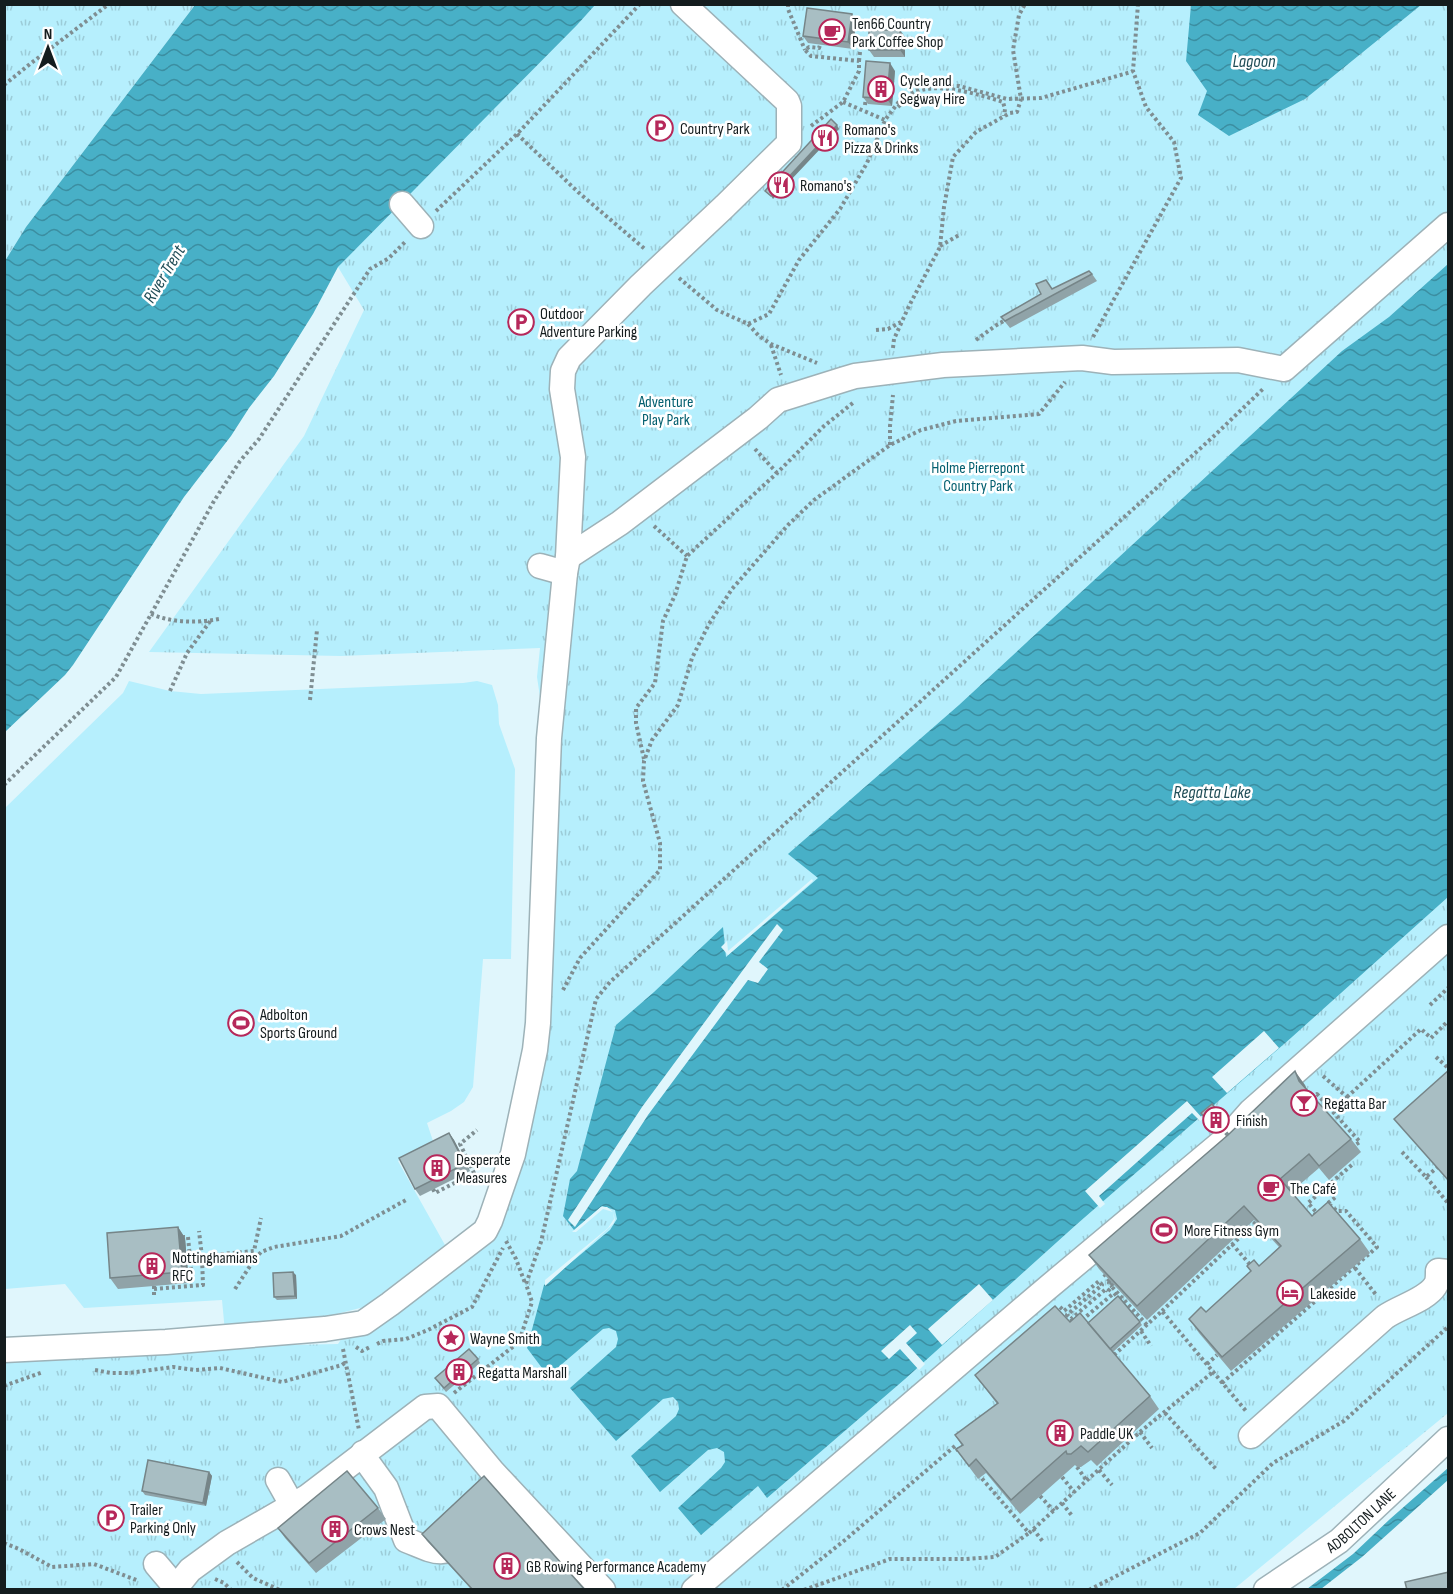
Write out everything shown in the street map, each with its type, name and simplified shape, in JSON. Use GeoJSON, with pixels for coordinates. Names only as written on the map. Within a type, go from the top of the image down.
{"type":"FeatureCollection","features":[{"type":"Feature","properties":{"kind":"street"},"geometry":{"type":"LineString","coordinates":[[4,1350],[166,1342],[325,1329],[342,1332],[363,1323],[390,1304],[485,1231],[513,1154],[535,1050],[538,1023],[549,738],[567,565],[573,457],[562,389],[563,371],[569,358],[641,285],[789,143],[788,101],[683,4]]}},
{"type":"Feature","properties":{"kind":"street"},"geometry":{"type":"LineString","coordinates":[[402,204],[422,226]]}},
{"type":"Feature","properties":{"kind":"street"},"geometry":{"type":"LineString","coordinates":[[540,566],[567,565],[758,418],[778,400],[855,376],[943,365],[1082,358],[1113,362],[1238,360],[1284,369],[1449,225]]}},
{"type":"Feature","properties":{"kind":"street"},"geometry":{"type":"LineString","coordinates":[[694,1590],[1228,1137],[1251,1111],[1449,937]]}},
{"type":"Feature","properties":{"kind":"street"},"geometry":{"type":"LineString","coordinates":[[1256,1432],[1391,1312],[1426,1295],[1436,1286],[1438,1271],[1449,1272]]}},
{"type":"Feature","properties":{"kind":"street"},"geometry":{"type":"LineString","coordinates":[[149,1573],[172,1582],[176,1588],[190,1570],[222,1546],[307,1497],[425,1407],[438,1406],[492,1471],[603,1590]]}},
{"type":"Feature","properties":{"kind":"street","name":"ADBOLTON LANE"},"geometry":{"type":"LineString","coordinates":[[1266,1590],[1339,1541],[1449,1438]]}},
{"type":"Feature","properties":{"kind":"street"},"geometry":{"type":"LineString","coordinates":[[363,1453],[387,1488],[406,1540],[438,1552],[456,1549],[477,1533],[484,1541]]}},
{"type":"Feature","properties":{"kind":"street"},"geometry":{"type":"LineString","coordinates":[[278,1480],[292,1505]]}},
{"type":"Feature","properties":{"kind":"path"},"geometry":{"type":"LineString","coordinates":[[4,85],[109,4]]}},
{"type":"Feature","properties":{"kind":"path"},"geometry":{"type":"LineString","coordinates":[[4,785],[116,677],[214,501],[240,461],[259,440],[370,269],[389,258],[517,134],[640,4]]}},
{"type":"Feature","properties":{"kind":"path"},"geometry":{"type":"LineString","coordinates":[[788,4],[805,50],[811,56],[859,61]]}},
{"type":"Feature","properties":{"kind":"path"},"geometry":{"type":"LineString","coordinates":[[890,445],[894,339],[940,247],[953,157],[976,132],[1004,116],[1017,112],[1021,99],[1013,50],[1019,15],[1025,4]]}},
{"type":"Feature","properties":{"kind":"path"},"geometry":{"type":"LineString","coordinates":[[644,761],[652,740],[678,705],[692,658],[709,624],[732,589],[788,525],[814,500],[890,445],[921,430],[956,421],[1039,414],[1082,358],[1181,178],[1174,142],[1146,107],[1133,70],[1138,4]]}},
{"type":"Feature","properties":{"kind":"path"},"geometry":{"type":"LineString","coordinates":[[789,143],[843,102],[861,71],[859,61],[861,44],[874,45]]}},
{"type":"Feature","properties":{"kind":"path"},"geometry":{"type":"LineString","coordinates":[[805,50],[809,47],[819,49]]}},
{"type":"Feature","properties":{"kind":"path"},"geometry":{"type":"LineString","coordinates":[[748,324],[769,314],[799,260],[840,209],[867,163],[885,120],[901,99],[925,85],[959,87],[1007,99],[1041,98],[1133,70]]}},
{"type":"Feature","properties":{"kind":"path"},"geometry":{"type":"LineString","coordinates":[[885,120],[908,97],[921,90],[934,88],[971,93],[1003,102],[1004,116]]}},
{"type":"Feature","properties":{"kind":"path"},"geometry":{"type":"LineString","coordinates":[[865,105],[866,94]]}},
{"type":"Feature","properties":{"kind":"path"},"geometry":{"type":"LineString","coordinates":[[843,102],[885,120]]}},
{"type":"Feature","properties":{"kind":"path"},"geometry":{"type":"LineString","coordinates":[[517,134],[578,192],[717,310],[748,324],[759,336],[771,344],[813,362],[824,364]]}},
{"type":"Feature","properties":{"kind":"path"},"geometry":{"type":"LineString","coordinates":[[940,247],[962,234]]}},
{"type":"Feature","properties":{"kind":"path"},"geometry":{"type":"LineString","coordinates":[[943,365],[995,326],[1014,315]]}},
{"type":"Feature","properties":{"kind":"path"},"geometry":{"type":"LineString","coordinates":[[876,330],[888,329],[902,322]]}},
{"type":"Feature","properties":{"kind":"path"},"geometry":{"type":"LineString","coordinates":[[771,344],[784,383],[778,400]]}},
{"type":"Feature","properties":{"kind":"path"},"geometry":{"type":"LineString","coordinates":[[526,1284],[541,1242],[596,999],[610,982],[1205,444],[1284,369]]}},
{"type":"Feature","properties":{"kind":"path"},"geometry":{"type":"LineString","coordinates":[[561,992],[580,958],[660,870],[660,843],[643,782],[644,761],[636,723],[636,708],[655,682],[663,621],[675,595],[687,556],[824,426],[858,399]]}},
{"type":"Feature","properties":{"kind":"path"},"geometry":{"type":"LineString","coordinates":[[740,432],[777,473]]}},
{"type":"Feature","properties":{"kind":"path"},"geometry":{"type":"LineString","coordinates":[[636,511],[639,511],[687,556]]}},
{"type":"Feature","properties":{"kind":"path"},"geometry":{"type":"LineString","coordinates":[[151,614],[190,622],[219,619]]}},
{"type":"Feature","properties":{"kind":"path"},"geometry":{"type":"LineString","coordinates":[[170,691],[187,653],[211,620]]}},
{"type":"Feature","properties":{"kind":"path"},"geometry":{"type":"LineString","coordinates":[[310,700],[317,630]]}},
{"type":"Feature","properties":{"kind":"path"},"geometry":{"type":"LineString","coordinates":[[1430,1005],[1449,988]]}},
{"type":"Feature","properties":{"kind":"path"},"geometry":{"type":"LineString","coordinates":[[1333,1110],[1421,1029],[1431,1038],[1449,1021]]}},
{"type":"Feature","properties":{"kind":"path"},"geometry":{"type":"LineString","coordinates":[[1436,1057],[1449,1068]]}},
{"type":"Feature","properties":{"kind":"path"},"geometry":{"type":"LineString","coordinates":[[1322,1075],[1347,1097]]}},
{"type":"Feature","properties":{"kind":"path"},"geometry":{"type":"LineString","coordinates":[[1312,1099],[1317,1094],[1333,1110],[1360,1142],[1355,1146]]}},
{"type":"Feature","properties":{"kind":"path"},"geometry":{"type":"LineString","coordinates":[[1222,1128],[1233,1142]]}},
{"type":"Feature","properties":{"kind":"path"},"geometry":{"type":"LineString","coordinates":[[433,1189],[435,1193],[474,1173],[459,1145],[477,1130]]}},
{"type":"Feature","properties":{"kind":"path"},"geometry":{"type":"LineString","coordinates":[[1402,1152],[1449,1203]]}},
{"type":"Feature","properties":{"kind":"path"},"geometry":{"type":"LineString","coordinates":[[1317,1213],[1308,1203],[1354,1163]]}},
{"type":"Feature","properties":{"kind":"path"},"geometry":{"type":"LineString","coordinates":[[1426,1177],[1442,1163]]}},
{"type":"Feature","properties":{"kind":"path"},"geometry":{"type":"LineString","coordinates":[[1312,1218],[1337,1196]]}},
{"type":"Feature","properties":{"kind":"path"},"geometry":{"type":"LineString","coordinates":[[235,1288],[260,1254],[274,1247],[341,1236],[406,1200]]}},
{"type":"Feature","properties":{"kind":"path"},"geometry":{"type":"LineString","coordinates":[[1222,1383],[1290,1327],[1377,1247],[1346,1210],[1337,1210],[1328,1203]]}},
{"type":"Feature","properties":{"kind":"path"},"geometry":{"type":"LineString","coordinates":[[254,1251],[261,1218]]}},
{"type":"Feature","properties":{"kind":"path"},"geometry":{"type":"LineString","coordinates":[[1114,1355],[1147,1325],[1153,1316],[1162,1311],[1231,1243],[1256,1222]]}},
{"type":"Feature","properties":{"kind":"path"},"geometry":{"type":"LineString","coordinates":[[154,1295],[154,1287],[203,1285],[199,1231]]}},
{"type":"Feature","properties":{"kind":"path"},"geometry":{"type":"LineString","coordinates":[[177,1238],[188,1237],[191,1268]]}},
{"type":"Feature","properties":{"kind":"path"},"geometry":{"type":"LineString","coordinates":[[342,1332],[362,1351],[383,1341],[406,1339],[417,1335],[472,1307],[506,1242],[516,1259],[532,1302],[519,1342],[438,1406]]}},
{"type":"Feature","properties":{"kind":"path"},"geometry":{"type":"LineString","coordinates":[[1231,1243],[1254,1269]]}},
{"type":"Feature","properties":{"kind":"path"},"geometry":{"type":"LineString","coordinates":[[191,1257],[254,1251],[260,1254]]}},
{"type":"Feature","properties":{"kind":"path"},"geometry":{"type":"LineString","coordinates":[[1355,1268],[1391,1312]]}},
{"type":"Feature","properties":{"kind":"path"},"geometry":{"type":"LineString","coordinates":[[1120,1296],[1122,1296],[1104,1272],[1113,1281],[1108,1283],[1112,1287],[1120,1296],[1147,1325]]}},
{"type":"Feature","properties":{"kind":"path"},"geometry":{"type":"LineString","coordinates":[[1069,1299],[1096,1278]]}},
{"type":"Feature","properties":{"kind":"path"},"geometry":{"type":"LineString","coordinates":[[1060,1307],[1064,1311],[1099,1281],[1102,1285],[1067,1315],[1072,1320],[1112,1287]]}},
{"type":"Feature","properties":{"kind":"path"},"geometry":{"type":"LineString","coordinates":[[1077,1325],[1114,1293],[1118,1298],[1120,1296]]}},
{"type":"Feature","properties":{"kind":"path"},"geometry":{"type":"LineString","coordinates":[[1162,1311],[1222,1383],[1256,1432]]}},
{"type":"Feature","properties":{"kind":"path"},"geometry":{"type":"LineString","coordinates":[[1089,1590],[1200,1533],[1273,1463],[1344,1421],[1449,1327]]}},
{"type":"Feature","properties":{"kind":"path"},"geometry":{"type":"LineString","coordinates":[[1141,1331],[1150,1346]]}},
{"type":"Feature","properties":{"kind":"path"},"geometry":{"type":"LineString","coordinates":[[342,1332],[363,1453]]}},
{"type":"Feature","properties":{"kind":"path"},"geometry":{"type":"LineString","coordinates":[[1207,1364],[1217,1355]]}},
{"type":"Feature","properties":{"kind":"path"},"geometry":{"type":"LineString","coordinates":[[90,1369],[111,1373],[129,1373],[172,1367],[195,1370],[220,1368],[282,1382],[346,1362]]}},
{"type":"Feature","properties":{"kind":"path"},"geometry":{"type":"LineString","coordinates":[[4,1386],[46,1371]]}},
{"type":"Feature","properties":{"kind":"path"},"geometry":{"type":"LineString","coordinates":[[804,1590],[890,1559],[995,1557],[1029,1533],[1140,1432],[1213,1372]]}},
{"type":"Feature","properties":{"kind":"path"},"geometry":{"type":"LineString","coordinates":[[1165,1413],[1216,1469]]}},
{"type":"Feature","properties":{"kind":"path"},"geometry":{"type":"LineString","coordinates":[[1140,1432],[1152,1448]]}},
{"type":"Feature","properties":{"kind":"path"},"geometry":{"type":"LineString","coordinates":[[782,1590],[901,1494],[955,1446],[959,1452]]}},
{"type":"Feature","properties":{"kind":"path"},"geometry":{"type":"LineString","coordinates":[[1077,1467],[1087,1481]]}},
{"type":"Feature","properties":{"kind":"path"},"geometry":{"type":"LineString","coordinates":[[974,1469],[1029,1533]]}},
{"type":"Feature","properties":{"kind":"path"},"geometry":{"type":"LineString","coordinates":[[1099,1470],[1112,1485]]}},
{"type":"Feature","properties":{"kind":"path"},"geometry":{"type":"LineString","coordinates":[[1062,1477],[1074,1492]]}},
{"type":"Feature","properties":{"kind":"path"},"geometry":{"type":"LineString","coordinates":[[1041,1496],[1054,1511]]}},
{"type":"Feature","properties":{"kind":"path"},"geometry":{"type":"LineString","coordinates":[[1062,1503],[1073,1517]]}},
{"type":"Feature","properties":{"kind":"path"},"geometry":{"type":"LineString","coordinates":[[1033,1529],[1044,1543]]}},
{"type":"Feature","properties":{"kind":"path"},"geometry":{"type":"LineString","coordinates":[[4,1543],[52,1567],[94,1564],[149,1573]]}},
{"type":"Feature","properties":{"kind":"path"},"geometry":{"type":"LineString","coordinates":[[222,1546],[253,1578],[280,1590]]}},
{"type":"Feature","properties":{"kind":"green space"},"geometry":{"type":"Polygon","coordinates":[[[5,5],[195,5],[26,227],[5,261],[5,5]]]}},
{"type":"Feature","properties":{"kind":"green space","name":"Holme Pierrepont Country Park"},"geometry":{"type":"Polygon","coordinates":[[[585,5],[1448,5],[1448,1413],[1234,1589],[5,1590],[4,1357],[238,1346],[338,1344],[348,1329],[496,1227],[547,1025],[559,824],[537,677],[540,648],[341,656],[149,652],[304,436],[364,310],[338,267],[585,5]]]}},
{"type":"Feature","properties":{"kind":"green space","name":"Adbolton Sports Ground"},"geometry":{"type":"Polygon","coordinates":[[[129,681],[170,691],[201,694],[477,681],[492,685],[498,705],[499,724],[515,769],[511,959],[483,959],[473,1087],[464,1102],[427,1123],[434,1144],[398,1161],[445,1245],[364,1307],[286,1327],[225,1332],[222,1300],[84,1308],[65,1284],[5,1289],[5,808],[123,693],[129,681]]]}},
{"type":"Feature","properties":{"kind":"water","name":"Lagoon"},"geometry":{"type":"Polygon","coordinates":[[[1191,4],[1421,5],[1305,99],[1229,136],[1198,115],[1207,91],[1186,61],[1191,4]]]}},
{"type":"Feature","properties":{"kind":"water","name":"River Trent"},"geometry":{"type":"Polygon","coordinates":[[[195,5],[595,5],[338,267],[313,314],[274,376],[184,497],[73,665],[5,732],[5,261],[26,227],[195,5]]]}},
{"type":"Feature","properties":{"kind":"water","name":"Regatta Lake"},"geometry":{"type":"Polygon","coordinates":[[[1448,264],[1448,897],[905,1379],[767,1498],[758,1486],[701,1535],[678,1508],[721,1468],[725,1462],[724,1452],[717,1448],[708,1450],[660,1492],[631,1456],[676,1416],[679,1409],[678,1402],[673,1397],[663,1399],[616,1441],[570,1388],[616,1347],[618,1339],[616,1331],[609,1328],[603,1329],[548,1376],[527,1348],[544,1285],[610,1230],[617,1219],[615,1210],[602,1206],[574,1230],[563,1216],[570,1179],[577,1171],[616,1025],[723,927],[726,957],[818,878],[788,854],[959,705],[1342,351],[1389,317],[1448,264]]]}},
{"type":"Feature","properties":{"kind":"water"},"geometry":{"type":"Polygon","coordinates":[[[1448,1468],[1448,1480],[1362,1557],[1321,1589],[1307,1589],[1353,1554],[1448,1468]]]}},
{"type":"Feature","properties":{"kind":"pier"},"geometry":{"type":"Polygon","coordinates":[[[812,879],[813,881],[728,955],[721,947],[727,941],[728,951],[812,879]]]}},
{"type":"Feature","properties":{"kind":"pier"},"geometry":{"type":"Polygon","coordinates":[[[777,924],[783,930],[759,962],[768,969],[758,983],[748,980],[648,1115],[575,1227],[568,1220],[642,1107],[777,924]]]}},
{"type":"Feature","properties":{"kind":"pier"},"geometry":{"type":"Polygon","coordinates":[[[1264,1031],[1279,1048],[1227,1093],[1212,1077],[1264,1031]]]}},
{"type":"Feature","properties":{"kind":"pier"},"geometry":{"type":"Polygon","coordinates":[[[1187,1101],[1203,1119],[1200,1121],[1192,1113],[1099,1196],[1105,1204],[1100,1208],[1085,1191],[1187,1101]]]}},
{"type":"Feature","properties":{"kind":"pier"},"geometry":{"type":"Polygon","coordinates":[[[601,1207],[607,1207],[613,1212],[603,1209],[576,1232],[572,1232],[601,1207]]]}},
{"type":"Feature","properties":{"kind":"pier"},"geometry":{"type":"Polygon","coordinates":[[[613,1212],[615,1220],[613,1224],[545,1286],[545,1280],[608,1228],[614,1219],[613,1212]]]}},
{"type":"Feature","properties":{"kind":"pier"},"geometry":{"type":"Polygon","coordinates":[[[979,1284],[993,1300],[942,1345],[928,1329],[979,1284]]]}},
{"type":"Feature","properties":{"kind":"pier"},"geometry":{"type":"Polygon","coordinates":[[[910,1325],[917,1333],[906,1343],[925,1364],[919,1370],[900,1349],[889,1359],[881,1351],[910,1325]]]}},
{"type":"Feature","properties":{"kind":"building","name":"Ten66 Country Park Coffee Shop"},"geometry":{"type":"Polygon","coordinates":[[[807,8],[852,14],[848,42],[803,36],[807,8]]]}},
{"type":"Feature","properties":{"kind":"building"},"geometry":{"type":"Polygon","coordinates":[[[869,30],[900,30],[900,50],[869,50],[869,30]]]}},
{"type":"Feature","properties":{"kind":"building","name":"Cycle and Segway Hire"},"geometry":{"type":"Polygon","coordinates":[[[866,61],[890,63],[887,99],[863,97],[866,61]]]}},
{"type":"Feature","properties":{"kind":"building"},"geometry":{"type":"Polygon","coordinates":[[[831,119],[837,125],[771,196],[765,191],[831,119]]]}},
{"type":"Feature","properties":{"kind":"building"},"geometry":{"type":"Polygon","coordinates":[[[1089,271],[1092,274],[1005,321],[1001,317],[1041,294],[1036,284],[1046,280],[1052,289],[1089,271]]]}},
{"type":"Feature","properties":{"kind":"building"},"geometry":{"type":"Polygon","coordinates":[[[1449,1070],[1449,1181],[1394,1119],[1449,1070]]]}},
{"type":"Feature","properties":{"kind":"building","name":"Lakeside"},"geometry":{"type":"Polygon","coordinates":[[[1295,1071],[1299,1081],[1351,1139],[1319,1166],[1309,1154],[1280,1179],[1312,1216],[1328,1202],[1360,1239],[1222,1357],[1189,1319],[1201,1307],[1206,1312],[1251,1271],[1247,1266],[1254,1260],[1259,1266],[1281,1246],[1244,1206],[1137,1306],[1089,1255],[1228,1135],[1295,1071]]]}},
{"type":"Feature","properties":{"kind":"building","name":"Finish"},"geometry":{"type":"Polygon","coordinates":[[[1212,1104],[1225,1120],[1214,1129],[1201,1113],[1212,1104]]]}},
{"type":"Feature","properties":{"kind":"building","name":"Desperate Measures"},"geometry":{"type":"Polygon","coordinates":[[[449,1133],[465,1164],[415,1189],[399,1158],[449,1133]]]}},
{"type":"Feature","properties":{"kind":"building","name":"Nottinghamians RFC"},"geometry":{"type":"Polygon","coordinates":[[[178,1227],[182,1272],[110,1278],[107,1233],[178,1227]]]}},
{"type":"Feature","properties":{"kind":"building"},"geometry":{"type":"Polygon","coordinates":[[[293,1272],[295,1296],[274,1297],[273,1273],[293,1272]]]}},
{"type":"Feature","properties":{"kind":"building"},"geometry":{"type":"Polygon","coordinates":[[[1118,1296],[1140,1322],[1110,1349],[1088,1323],[1118,1296]]]}},
{"type":"Feature","properties":{"kind":"building","name":"Paddle UK"},"geometry":{"type":"Polygon","coordinates":[[[1055,1306],[1070,1322],[1080,1313],[1150,1396],[1088,1452],[1081,1446],[1071,1454],[1067,1454],[1066,1451],[1011,1500],[976,1459],[969,1466],[956,1449],[963,1445],[955,1435],[998,1403],[975,1375],[1055,1306]]]}},
{"type":"Feature","properties":{"kind":"building","name":"Regatta Marshall"},"geometry":{"type":"Polygon","coordinates":[[[469,1349],[478,1359],[444,1388],[435,1378],[469,1349]]]}},
{"type":"Feature","properties":{"kind":"building"},"geometry":{"type":"Polygon","coordinates":[[[148,1460],[209,1472],[203,1503],[142,1491],[148,1460]]]}},
{"type":"Feature","properties":{"kind":"building","name":"Crows Nest"},"geometry":{"type":"Polygon","coordinates":[[[347,1471],[378,1508],[309,1563],[278,1528],[347,1471]]]}},
{"type":"Feature","properties":{"kind":"building"},"geometry":{"type":"Polygon","coordinates":[[[484,1476],[585,1590],[473,1590],[422,1534],[484,1476]]]}},
{"type":"Feature","properties":{"kind":"building"},"geometry":{"type":"Polygon","coordinates":[[[1449,1572],[1449,1590],[1407,1590],[1405,1582],[1449,1572]]]}},
{"type":"Feature","properties":{"kind":"place","name":"Ten66 Country Park Coffee Shop"},"geometry":{"type":"Point","coordinates":[832,32]}},
{"type":"Feature","properties":{"kind":"place","name":"Cycle and Segway Hire"},"geometry":{"type":"Point","coordinates":[881,89]}},
{"type":"Feature","properties":{"kind":"place","name":"Country Park"},"geometry":{"type":"Point","coordinates":[660,128]}},
{"type":"Feature","properties":{"kind":"place","name":"Romano's Pizza & Drinks"},"geometry":{"type":"Point","coordinates":[825,138]}},
{"type":"Feature","properties":{"kind":"place","name":"Romano's"},"geometry":{"type":"Point","coordinates":[781,185]}},
{"type":"Feature","properties":{"kind":"place","name":"Outdoor Adventure Parking"},"geometry":{"type":"Point","coordinates":[521,322]}},
{"type":"Feature","properties":{"kind":"place","name":"Adbolton Sports Ground"},"geometry":{"type":"Point","coordinates":[241,1023]}},
{"type":"Feature","properties":{"kind":"place","name":"Regatta Bar"},"geometry":{"type":"Point","coordinates":[1304,1103]}},
{"type":"Feature","properties":{"kind":"place","name":"Finish"},"geometry":{"type":"Point","coordinates":[1216,1120]}},
{"type":"Feature","properties":{"kind":"place","name":"Desperate Measures"},"geometry":{"type":"Point","coordinates":[437,1168]}},
{"type":"Feature","properties":{"kind":"place","name":"The Café"},"geometry":{"type":"Point","coordinates":[1271,1188]}},
{"type":"Feature","properties":{"kind":"place","name":"More Fitness Gym"},"geometry":{"type":"Point","coordinates":[1164,1230]}},
{"type":"Feature","properties":{"kind":"place","name":"Nottinghamians RFC"},"geometry":{"type":"Point","coordinates":[152,1266]}},
{"type":"Feature","properties":{"kind":"place","name":"Lakeside"},"geometry":{"type":"Point","coordinates":[1290,1293]}},
{"type":"Feature","properties":{"kind":"place","name":"Wayne Smith"},"geometry":{"type":"Point","coordinates":[451,1338]}},
{"type":"Feature","properties":{"kind":"place","name":"Regatta Marshall"},"geometry":{"type":"Point","coordinates":[459,1372]}},
{"type":"Feature","properties":{"kind":"place","name":"Paddle UK"},"geometry":{"type":"Point","coordinates":[1060,1433]}},
{"type":"Feature","properties":{"kind":"place","name":"Trailer Parking Only"},"geometry":{"type":"Point","coordinates":[111,1518]}},
{"type":"Feature","properties":{"kind":"place","name":"Crows Nest"},"geometry":{"type":"Point","coordinates":[335,1529]}},
{"type":"Feature","properties":{"kind":"place","name":"GB Rowing Performance Academy"},"geometry":{"type":"Point","coordinates":[507,1566]}},
{"type":"Feature","properties":{"kind":"park label","name":"Adventure Play Park"},"geometry":{"type":"Point","coordinates":[666,410]}}]}
